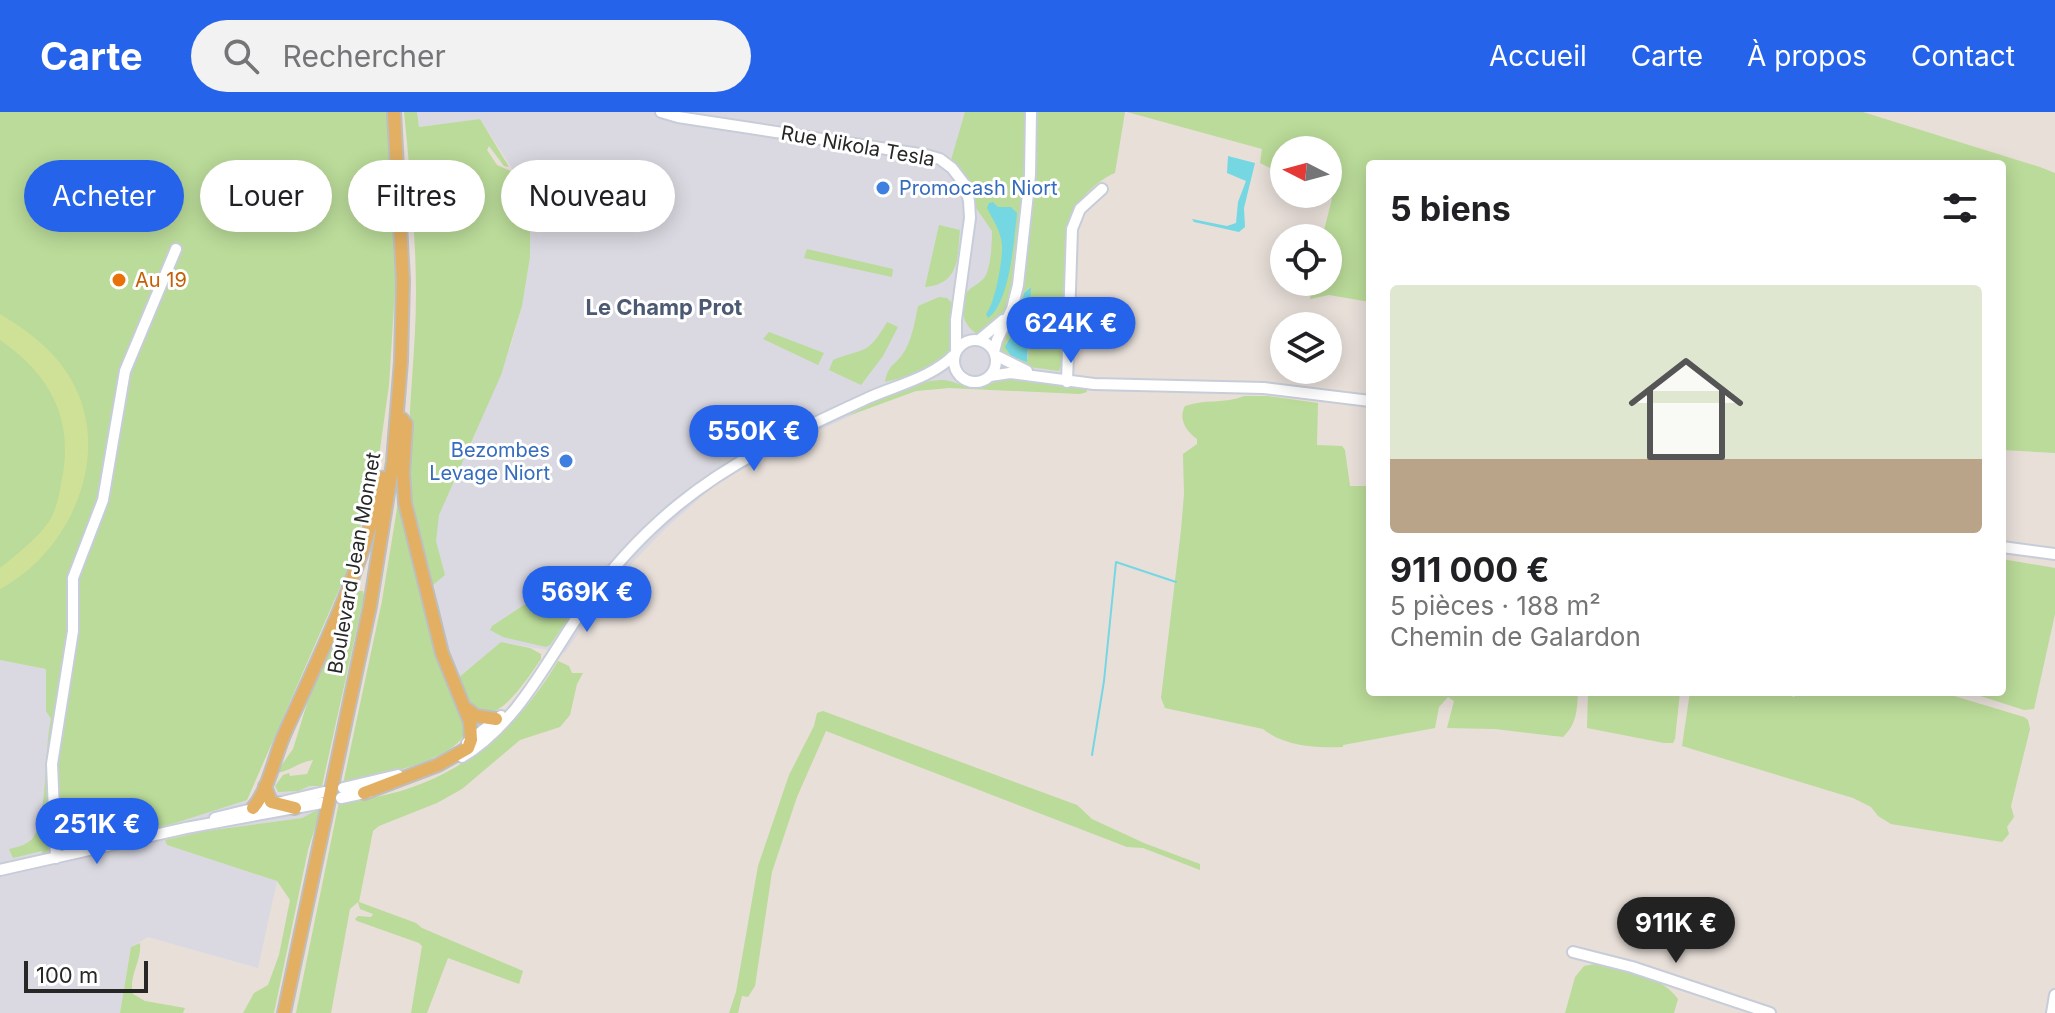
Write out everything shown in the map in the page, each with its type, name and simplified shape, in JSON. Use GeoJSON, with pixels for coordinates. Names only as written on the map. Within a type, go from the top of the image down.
{"type":"FeatureCollection","features":[{"type":"Feature","properties":{"kind":"main road","name":"Boulevard Jean Monnet"},"geometry":{"type":"LineString","coordinates":[[287,1013],[370,606],[400,414],[403,248],[397,112]]}},
{"type":"Feature","properties":{"kind":"main road"},"geometry":{"type":"LineString","coordinates":[[253,808],[359,566],[375,512],[392,424],[400,414],[406,424],[403,490],[409,525],[442,653],[470,722],[471,740],[468,748],[438,765],[364,793]]}},
{"type":"Feature","properties":{"kind":"main road"},"geometry":{"type":"LineString","coordinates":[[463,706],[476,716],[496,719]]}},
{"type":"Feature","properties":{"kind":"main road"},"geometry":{"type":"LineString","coordinates":[[265,786],[274,804],[295,808]]}},
{"type":"Feature","properties":{"kind":"street","name":"Rue Nikola Tesla"},"geometry":{"type":"LineString","coordinates":[[661,112],[926,155],[948,164],[965,185],[970,208],[955,352]]}},
{"type":"Feature","properties":{"kind":"street"},"geometry":{"type":"LineString","coordinates":[[990,376],[995,368],[997,340],[1012,309],[1018,285],[1030,175],[1031,112]]}},
{"type":"Feature","properties":{"kind":"street"},"geometry":{"type":"LineString","coordinates":[[1067,382],[1072,229],[1080,209],[1102,189]]}},
{"type":"Feature","properties":{"kind":"street"},"geometry":{"type":"LineString","coordinates":[[56,858],[52,764],[73,631],[73,578],[103,500],[125,371],[176,249]]}},
{"type":"Feature","properties":{"kind":"street"},"geometry":{"type":"LineString","coordinates":[[524,697],[471,740],[422,767],[342,793],[364,793],[430,774],[465,755],[497,730],[524,697],[586,605],[626,554],[685,499],[738,462],[864,400],[923,377],[943,365],[963,343],[978,340],[995,329],[1012,309]]}},
{"type":"Feature","properties":{"kind":"street"},"geometry":{"type":"LineString","coordinates":[[958,312],[965,329],[988,344],[995,354],[1011,365],[1044,377]]}},
{"type":"Feature","properties":{"kind":"street"},"geometry":{"type":"LineString","coordinates":[[955,352],[953,364],[959,376],[977,382],[1010,373],[1067,382],[1264,388],[1366,401]]}},
{"type":"Feature","properties":{"kind":"street"},"geometry":{"type":"LineString","coordinates":[[923,377],[959,376]]}},
{"type":"Feature","properties":{"kind":"street"},"geometry":{"type":"LineString","coordinates":[[2006,548],[2055,554]]}},
{"type":"Feature","properties":{"kind":"street"},"geometry":{"type":"LineString","coordinates":[[0,870],[186,828],[295,808],[323,798],[253,808],[186,828]]}},
{"type":"Feature","properties":{"kind":"street"},"geometry":{"type":"LineString","coordinates":[[1573,952],[1632,967],[1770,1013]]}},
{"type":"Feature","properties":{"kind":"street"},"geometry":{"type":"LineString","coordinates":[[2052,1013],[2055,995]]}},
{"type":"Feature","properties":{"kind":"shaded area"},"geometry":{"type":"Polygon","coordinates":[[[417,112],[1048,112],[1063,361],[1057,392],[949,388],[916,391],[876,404],[782,448],[716,484],[666,528],[611,585],[565,653],[501,642],[458,678],[443,629],[424,533],[473,439],[511,345],[522,306],[530,257],[530,232],[675,232],[675,160],[507,160],[480,119],[419,127],[417,112]]]}},
{"type":"Feature","properties":{"kind":"shaded area"},"geometry":{"type":"Polygon","coordinates":[[[0,660],[71,674],[100,834],[138,832],[278,792],[299,791],[309,786],[326,788],[321,808],[302,818],[165,840],[167,845],[277,881],[258,968],[148,937],[131,947],[120,1013],[0,1013],[0,660]]]}},
{"type":"Feature","properties":{"kind":"green space"},"geometry":{"type":"Polygon","coordinates":[[[0,112],[389,112],[391,160],[348,160],[348,232],[394,232],[396,274],[389,385],[380,449],[366,510],[345,576],[247,800],[172,824],[103,839],[99,834],[61,842],[57,757],[51,750],[49,850],[43,855],[42,851],[13,858],[9,849],[22,846],[32,839],[41,816],[51,719],[46,711],[46,669],[0,660],[0,112]]]}},
{"type":"Feature","properties":{"kind":"green space"},"geometry":{"type":"Polygon","coordinates":[[[404,112],[417,112],[419,127],[480,119],[505,160],[501,162],[489,146],[487,150],[501,167],[501,232],[530,232],[530,257],[522,306],[501,375],[439,515],[436,541],[445,575],[433,585],[420,550],[409,479],[415,332],[414,232],[485,232],[485,160],[408,160],[404,112]]]}},
{"type":"Feature","properties":{"kind":"green space"},"geometry":{"type":"Polygon","coordinates":[[[965,112],[1027,112],[1025,178],[1012,292],[1000,316],[979,334],[966,322],[962,303],[967,292],[986,275],[992,231],[976,208],[970,186],[951,160],[965,112]]]}},
{"type":"Feature","properties":{"kind":"green space"},"geometry":{"type":"Polygon","coordinates":[[[1035,112],[1125,112],[1115,173],[1084,196],[1066,231],[1063,361],[1059,371],[1023,366],[1001,355],[999,345],[1010,326],[1019,298],[1035,112]],[[1030,287],[1024,293],[1018,322],[1006,344],[1028,359],[1030,287]]]}},
{"type":"Feature","properties":{"kind":"green space"},"geometry":{"type":"Polygon","coordinates":[[[1127,112],[1863,112],[2040,167],[2055,173],[2055,453],[2006,450],[2006,160],[1366,160],[1366,301],[1335,296],[1342,296],[1342,224],[1326,224],[1330,208],[1342,208],[1342,136],[1270,136],[1270,168],[1260,163],[1262,149],[1127,112]]]}},
{"type":"Feature","properties":{"kind":"green space"},"geometry":{"type":"Polygon","coordinates":[[[939,225],[960,230],[957,259],[951,275],[937,285],[925,287],[939,225]]]}},
{"type":"Feature","properties":{"kind":"green space"},"geometry":{"type":"Polygon","coordinates":[[[807,249],[893,269],[892,277],[804,258],[807,249]]]}},
{"type":"Feature","properties":{"kind":"green space"},"geometry":{"type":"Polygon","coordinates":[[[939,297],[947,298],[953,304],[953,338],[947,356],[922,372],[885,382],[890,369],[908,344],[918,306],[939,297]]]}},
{"type":"Feature","properties":{"kind":"green space"},"geometry":{"type":"Polygon","coordinates":[[[0,314],[42,344],[68,374],[85,413],[88,443],[85,472],[77,501],[64,528],[25,573],[0,589],[0,568],[40,533],[54,512],[65,461],[65,440],[62,420],[46,385],[18,354],[0,340],[0,314]]]}},
{"type":"Feature","properties":{"kind":"green space"},"geometry":{"type":"Polygon","coordinates":[[[887,322],[898,327],[883,356],[861,385],[829,370],[833,360],[870,346],[887,322]]]}},
{"type":"Feature","properties":{"kind":"green space"},"geometry":{"type":"Polygon","coordinates":[[[769,332],[824,353],[818,365],[763,339],[769,332]]]}},
{"type":"Feature","properties":{"kind":"green space"},"geometry":{"type":"Polygon","coordinates":[[[1007,378],[1086,388],[1087,392],[949,388],[916,391],[848,416],[916,384],[941,380],[978,388],[1007,378]]]}},
{"type":"Feature","properties":{"kind":"green space"},"geometry":{"type":"Polygon","coordinates":[[[1244,396],[1268,396],[1318,403],[1317,445],[1342,446],[1350,486],[1366,486],[1366,696],[1578,696],[1577,711],[1568,732],[1563,737],[1495,729],[1447,728],[1454,701],[1448,697],[1439,707],[1435,728],[1343,747],[1322,747],[1281,739],[1263,729],[1165,708],[1161,698],[1181,530],[1183,454],[1197,444],[1197,439],[1184,424],[1183,411],[1185,406],[1192,404],[1244,396]]]}},
{"type":"Feature","properties":{"kind":"green space"},"geometry":{"type":"Polygon","coordinates":[[[399,496],[466,730],[460,741],[431,759],[343,784],[382,601],[399,496]]]}},
{"type":"Feature","properties":{"kind":"green space"},"geometry":{"type":"Polygon","coordinates":[[[2006,560],[2055,568],[2055,614],[2034,709],[2024,710],[1980,696],[2006,696],[2006,560]]]}},
{"type":"Feature","properties":{"kind":"green space"},"geometry":{"type":"Polygon","coordinates":[[[579,569],[588,575],[592,584],[550,645],[546,647],[503,637],[490,630],[492,626],[579,569]]]}},
{"type":"Feature","properties":{"kind":"green space"},"geometry":{"type":"Polygon","coordinates":[[[358,591],[363,591],[364,596],[322,786],[278,792],[275,786],[283,775],[307,774],[313,760],[276,773],[293,749],[309,697],[358,591]]]}},
{"type":"Feature","properties":{"kind":"green space"},"geometry":{"type":"Polygon","coordinates":[[[501,642],[530,648],[541,654],[541,659],[522,686],[499,709],[488,713],[477,711],[467,700],[458,678],[501,642]]]}},
{"type":"Feature","properties":{"kind":"green space"},"geometry":{"type":"Polygon","coordinates":[[[558,661],[569,666],[572,673],[583,673],[577,684],[570,715],[560,727],[520,740],[462,789],[373,831],[359,902],[416,923],[523,971],[519,984],[448,958],[427,1013],[411,1013],[422,946],[357,921],[358,916],[371,917],[373,914],[360,909],[358,902],[350,909],[331,1013],[296,1013],[339,802],[405,789],[458,766],[482,750],[523,710],[558,661]]]}},
{"type":"Feature","properties":{"kind":"green space"},"geometry":{"type":"Polygon","coordinates":[[[1588,696],[1680,696],[1673,743],[1587,728],[1588,696]]]}},
{"type":"Feature","properties":{"kind":"green space"},"geometry":{"type":"Polygon","coordinates":[[[1689,696],[1954,696],[2024,717],[2030,729],[2011,806],[2014,817],[2007,827],[2009,834],[2002,842],[1891,824],[1871,807],[1853,798],[1682,746],[1689,696]]]}},
{"type":"Feature","properties":{"kind":"green space"},"geometry":{"type":"Polygon","coordinates":[[[823,711],[1077,805],[1092,819],[1200,864],[1200,870],[1143,848],[1127,847],[826,731],[797,797],[772,872],[755,986],[748,997],[742,996],[738,1013],[729,1013],[736,992],[758,866],[789,775],[814,726],[817,713],[823,711]]]}},
{"type":"Feature","properties":{"kind":"green space"},"geometry":{"type":"Polygon","coordinates":[[[321,808],[308,850],[274,1013],[243,1013],[254,993],[268,985],[279,955],[290,900],[277,881],[167,845],[165,840],[302,818],[321,808]]]}},
{"type":"Feature","properties":{"kind":"green space"},"geometry":{"type":"Polygon","coordinates":[[[140,943],[132,981],[133,994],[145,1001],[185,1008],[183,1013],[120,1013],[131,947],[140,943]]]}},
{"type":"Feature","properties":{"kind":"green space"},"geometry":{"type":"Polygon","coordinates":[[[1595,964],[1640,975],[1661,984],[1678,999],[1674,1013],[1565,1013],[1575,977],[1584,966],[1595,964]]]}},
{"type":"Feature","properties":{"kind":"water"},"geometry":{"type":"Polygon","coordinates":[[[1228,156],[1255,163],[1244,208],[1245,227],[1239,232],[1192,219],[1227,226],[1236,223],[1238,202],[1246,181],[1227,173],[1228,156]]]}},
{"type":"Feature","properties":{"kind":"water"},"geometry":{"type":"Polygon","coordinates":[[[993,202],[998,207],[1011,207],[1017,213],[1006,285],[988,318],[986,314],[995,291],[1002,252],[1000,235],[987,208],[993,202]]]}},
{"type":"Feature","properties":{"kind":"water"},"geometry":{"type":"Polygon","coordinates":[[[1031,287],[1027,362],[1011,356],[1005,347],[1018,322],[1024,293],[1031,287]]]}},
{"type":"Feature","properties":{"kind":"waterway"},"geometry":{"type":"LineString","coordinates":[[1092,755],[1104,681],[1116,562],[1176,582]]}},
{"type":"Feature","properties":{"kind":"place","name":"Promocash Niort"},"geometry":{"type":"Point","coordinates":[883,188]}},
{"type":"Feature","properties":{"kind":"place","name":"Au 19"},"geometry":{"type":"Point","coordinates":[119,280]}},
{"type":"Feature","properties":{"kind":"place","name":"Bezombes Levage Niort"},"geometry":{"type":"Point","coordinates":[566,461]}},
{"type":"Feature","properties":{"kind":"district","name":"Le Champ Prot"},"geometry":{"type":"Point","coordinates":[664,307]}}]}
